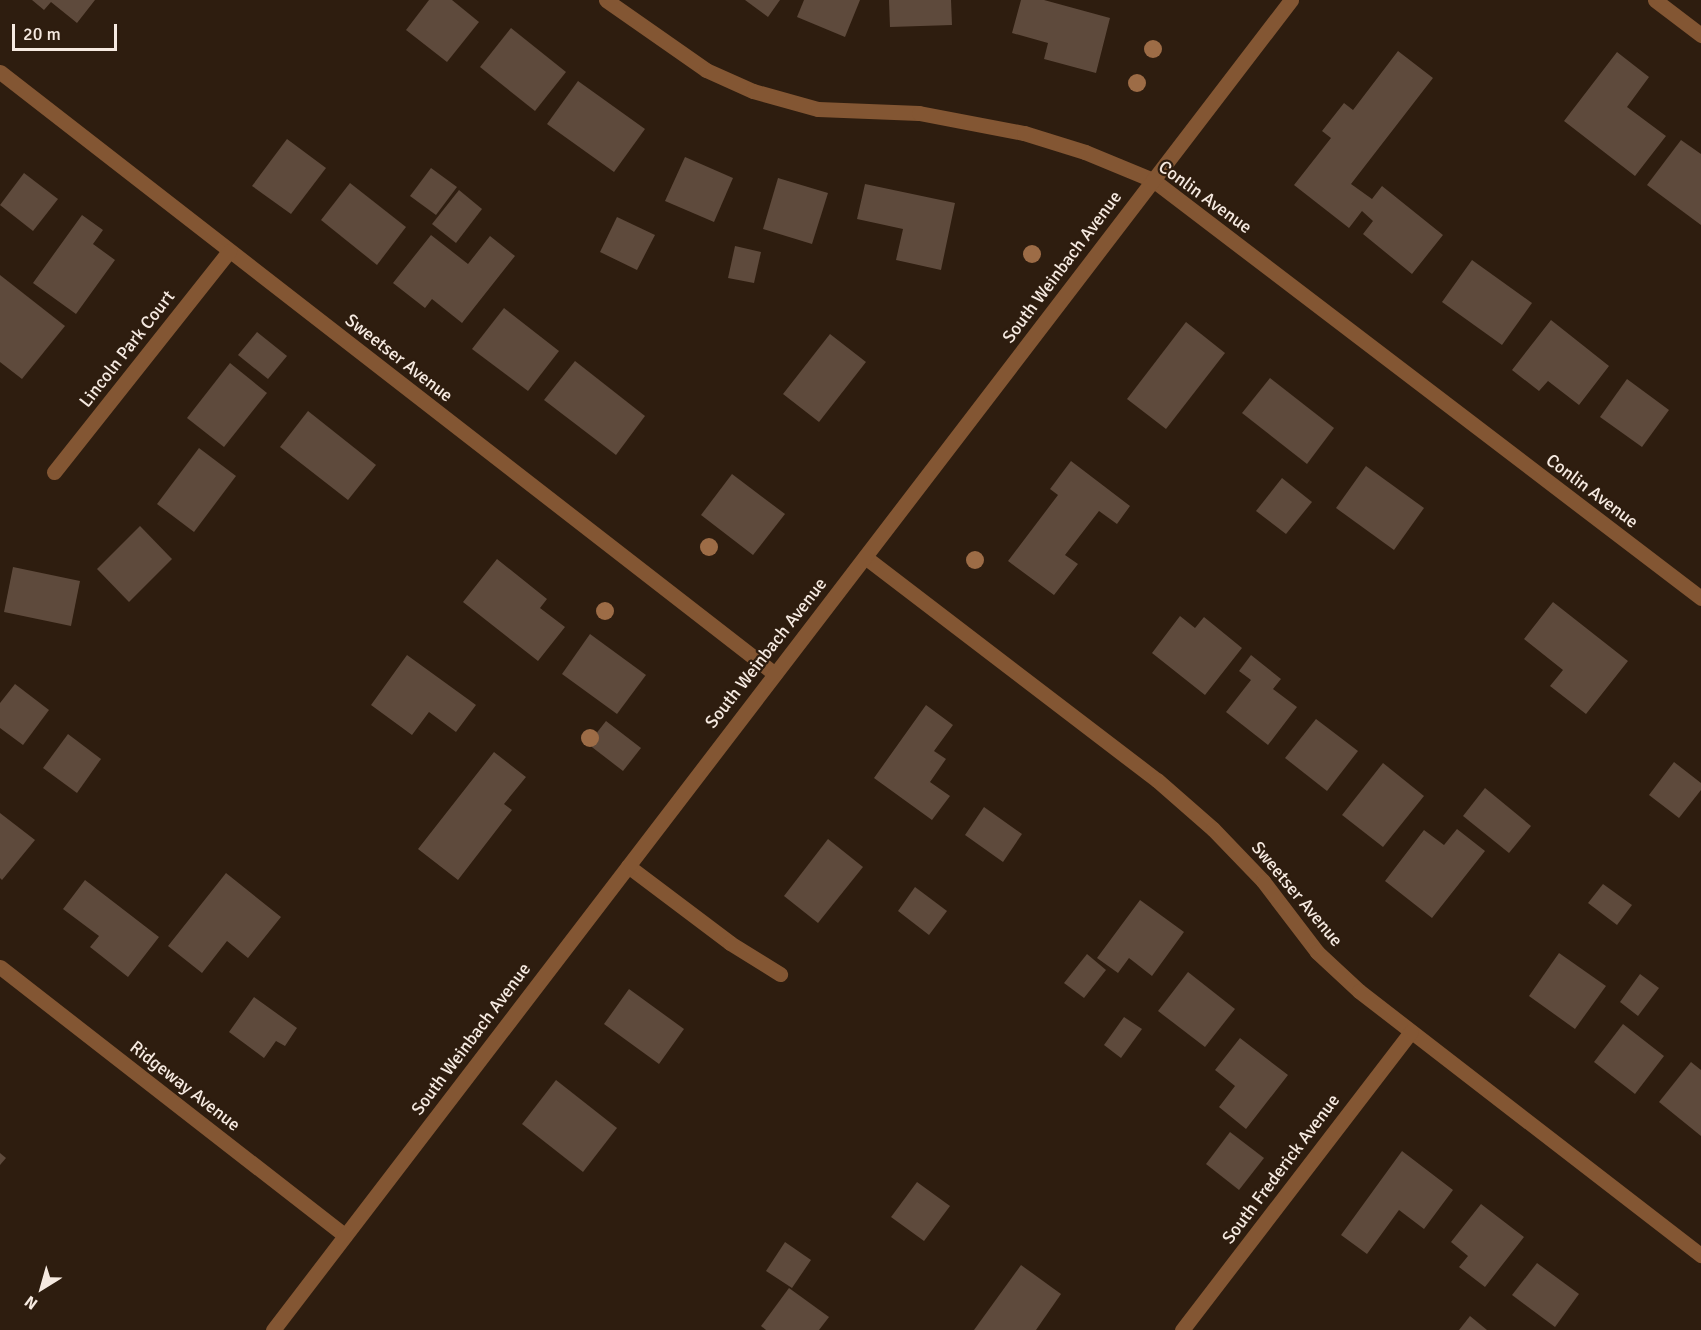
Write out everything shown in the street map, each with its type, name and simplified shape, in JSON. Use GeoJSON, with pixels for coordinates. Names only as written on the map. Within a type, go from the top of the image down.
{"type":"FeatureCollection","features":[{"type":"Feature","properties":{"kind":"street","name":"Conlin Avenue"},"geometry":{"type":"LineString","coordinates":[[606,0],[706,69],[753,91],[818,109],[919,113],[1007,129],[1085,152],[1154,180],[1701,598]]}},
{"type":"Feature","properties":{"kind":"street","name":"South Weinbach Avenue"},"geometry":{"type":"LineString","coordinates":[[273,1330],[1291,0]]}},
{"type":"Feature","properties":{"kind":"street"},"geometry":{"type":"LineString","coordinates":[[1655,0],[1701,35]]}},
{"type":"Feature","properties":{"kind":"street","name":"Sweetser Avenue"},"geometry":{"type":"LineString","coordinates":[[0,72],[775,674]]}},
{"type":"Feature","properties":{"kind":"street","name":"Lincoln Park Court"},"geometry":{"type":"LineString","coordinates":[[54,472],[230,251]]}},
{"type":"Feature","properties":{"kind":"street","name":"Sweetser Avenue"},"geometry":{"type":"LineString","coordinates":[[865,557],[1157,780],[1213,828],[1263,881],[1317,952],[1411,1032],[1701,1255]]}},
{"type":"Feature","properties":{"kind":"street"},"geometry":{"type":"LineString","coordinates":[[628,866],[722,937],[780,974]]}},
{"type":"Feature","properties":{"kind":"street","name":"Ridgeway Avenue"},"geometry":{"type":"LineString","coordinates":[[0,967],[345,1236]]}},
{"type":"Feature","properties":{"kind":"street","name":"South Frederick Avenue"},"geometry":{"type":"LineString","coordinates":[[1182,1330],[1411,1032]]}},
{"type":"Feature","properties":{"kind":"building"},"geometry":{"type":"Polygon","coordinates":[[[32,0],[95,0],[77,23],[51,2],[44,10],[32,0]]]}},
{"type":"Feature","properties":{"kind":"building"},"geometry":{"type":"Polygon","coordinates":[[[429,0],[452,0],[479,22],[447,62],[406,30],[429,0]]]}},
{"type":"Feature","properties":{"kind":"building"},"geometry":{"type":"Polygon","coordinates":[[[745,0],[780,0],[768,17],[745,0]]]}},
{"type":"Feature","properties":{"kind":"building"},"geometry":{"type":"Polygon","coordinates":[[[804,0],[860,0],[845,37],[797,17],[804,0]]]}},
{"type":"Feature","properties":{"kind":"building"},"geometry":{"type":"Polygon","coordinates":[[[889,0],[951,0],[952,25],[890,27],[889,0]]]}},
{"type":"Feature","properties":{"kind":"building"},"geometry":{"type":"Polygon","coordinates":[[[1021,0],[1044,0],[1110,18],[1096,73],[1044,59],[1048,43],[1012,33],[1021,0]]]}},
{"type":"Feature","properties":{"kind":"building"},"geometry":{"type":"Polygon","coordinates":[[[511,28],[566,72],[535,111],[480,67],[511,28]]]}},
{"type":"Feature","properties":{"kind":"building"},"geometry":{"type":"Polygon","coordinates":[[[1398,51],[1433,78],[1351,184],[1372,199],[1382,186],[1443,235],[1412,274],[1363,234],[1373,221],[1362,211],[1349,228],[1294,185],[1331,138],[1322,131],[1344,103],[1353,110],[1398,51]]]}},
{"type":"Feature","properties":{"kind":"building"},"geometry":{"type":"Polygon","coordinates":[[[1617,52],[1649,77],[1627,107],[1666,136],[1635,176],[1564,121],[1617,52]]]}},
{"type":"Feature","properties":{"kind":"building"},"geometry":{"type":"Polygon","coordinates":[[[578,81],[645,129],[614,172],[547,124],[578,81]]]}},
{"type":"Feature","properties":{"kind":"building"},"geometry":{"type":"Polygon","coordinates":[[[287,139],[326,168],[291,214],[252,186],[287,139]]]}},
{"type":"Feature","properties":{"kind":"building"},"geometry":{"type":"Polygon","coordinates":[[[1681,140],[1701,154],[1701,225],[1647,185],[1681,140]]]}},
{"type":"Feature","properties":{"kind":"building"},"geometry":{"type":"Polygon","coordinates":[[[685,157],[733,178],[714,222],[665,201],[685,157]]]}},
{"type":"Feature","properties":{"kind":"building"},"geometry":{"type":"Polygon","coordinates":[[[431,168],[457,187],[436,215],[410,196],[431,168]]]}},
{"type":"Feature","properties":{"kind":"building"},"geometry":{"type":"Polygon","coordinates":[[[24,173],[58,199],[33,231],[0,205],[24,173]]]}},
{"type":"Feature","properties":{"kind":"building"},"geometry":{"type":"Polygon","coordinates":[[[778,178],[828,193],[812,244],[763,229],[778,178]]]}},
{"type":"Feature","properties":{"kind":"building"},"geometry":{"type":"Polygon","coordinates":[[[350,183],[406,227],[377,265],[321,220],[350,183]]]}},
{"type":"Feature","properties":{"kind":"building"},"geometry":{"type":"Polygon","coordinates":[[[865,184],[955,203],[941,270],[896,260],[903,229],[857,219],[865,184]]]}},
{"type":"Feature","properties":{"kind":"building"},"geometry":{"type":"Polygon","coordinates":[[[459,190],[482,209],[456,243],[432,224],[459,190]]]}},
{"type":"Feature","properties":{"kind":"building"},"geometry":{"type":"Polygon","coordinates":[[[82,215],[103,230],[93,244],[115,260],[76,314],[33,283],[82,215]]]}},
{"type":"Feature","properties":{"kind":"building"},"geometry":{"type":"Polygon","coordinates":[[[617,217],[655,235],[637,270],[600,252],[617,217]]]}},
{"type":"Feature","properties":{"kind":"building"},"geometry":{"type":"Polygon","coordinates":[[[431,235],[468,264],[490,236],[515,256],[462,323],[432,299],[425,308],[393,283],[431,235]]]}},
{"type":"Feature","properties":{"kind":"building"},"geometry":{"type":"Polygon","coordinates":[[[735,246],[761,252],[754,283],[728,278],[735,246]]]}},
{"type":"Feature","properties":{"kind":"building"},"geometry":{"type":"Polygon","coordinates":[[[1472,260],[1532,303],[1502,345],[1442,302],[1472,260]]]}},
{"type":"Feature","properties":{"kind":"building"},"geometry":{"type":"Polygon","coordinates":[[[0,275],[65,326],[22,379],[0,362],[0,275]]]}},
{"type":"Feature","properties":{"kind":"building"},"geometry":{"type":"Polygon","coordinates":[[[504,308],[559,351],[528,391],[472,349],[504,308]]]}},
{"type":"Feature","properties":{"kind":"building"},"geometry":{"type":"Polygon","coordinates":[[[1551,320],[1609,366],[1579,405],[1548,381],[1539,391],[1512,370],[1551,320]]]}},
{"type":"Feature","properties":{"kind":"building"},"geometry":{"type":"Polygon","coordinates":[[[1186,322],[1225,353],[1166,429],[1127,399],[1186,322]]]}},
{"type":"Feature","properties":{"kind":"building"},"geometry":{"type":"Polygon","coordinates":[[[257,332],[287,356],[268,379],[238,355],[257,332]]]}},
{"type":"Feature","properties":{"kind":"building"},"geometry":{"type":"Polygon","coordinates":[[[830,334],[866,362],[819,422],[783,394],[830,334]]]}},
{"type":"Feature","properties":{"kind":"building"},"geometry":{"type":"Polygon","coordinates":[[[575,361],[645,416],[616,455],[544,400],[575,361]]]}},
{"type":"Feature","properties":{"kind":"building"},"geometry":{"type":"Polygon","coordinates":[[[230,363],[267,393],[224,447],[187,418],[230,363]]]}},
{"type":"Feature","properties":{"kind":"building"},"geometry":{"type":"Polygon","coordinates":[[[1270,378],[1334,428],[1307,464],[1242,413],[1270,378]]]}},
{"type":"Feature","properties":{"kind":"building"},"geometry":{"type":"Polygon","coordinates":[[[1627,379],[1669,410],[1642,447],[1600,417],[1627,379]]]}},
{"type":"Feature","properties":{"kind":"building"},"geometry":{"type":"Polygon","coordinates":[[[308,411],[376,465],[348,500],[280,447],[308,411]]]}},
{"type":"Feature","properties":{"kind":"building"},"geometry":{"type":"Polygon","coordinates":[[[199,448],[236,476],[194,532],[157,504],[199,448]]]}},
{"type":"Feature","properties":{"kind":"building"},"geometry":{"type":"Polygon","coordinates":[[[1071,461],[1130,506],[1117,524],[1099,511],[1065,555],[1078,564],[1054,595],[1008,561],[1058,495],[1050,489],[1071,461]]]}},
{"type":"Feature","properties":{"kind":"building"},"geometry":{"type":"Polygon","coordinates":[[[1366,466],[1424,508],[1394,550],[1336,508],[1366,466]]]}},
{"type":"Feature","properties":{"kind":"building"},"geometry":{"type":"Polygon","coordinates":[[[732,474],[785,514],[753,555],[701,515],[732,474]]]}},
{"type":"Feature","properties":{"kind":"building"},"geometry":{"type":"Polygon","coordinates":[[[1282,478],[1312,502],[1286,534],[1256,511],[1282,478]]]}},
{"type":"Feature","properties":{"kind":"building"},"geometry":{"type":"Polygon","coordinates":[[[140,526],[172,559],[129,602],[97,569],[140,526]]]}},
{"type":"Feature","properties":{"kind":"building"},"geometry":{"type":"Polygon","coordinates":[[[497,559],[547,599],[540,608],[565,627],[538,661],[463,602],[497,559]]]}},
{"type":"Feature","properties":{"kind":"building"},"geometry":{"type":"Polygon","coordinates":[[[13,567],[80,581],[71,626],[4,612],[13,567]]]}},
{"type":"Feature","properties":{"kind":"building"},"geometry":{"type":"Polygon","coordinates":[[[1553,602],[1628,661],[1586,714],[1550,686],[1563,670],[1524,639],[1553,602]]]}},
{"type":"Feature","properties":{"kind":"building"},"geometry":{"type":"Polygon","coordinates":[[[1180,616],[1195,628],[1204,617],[1242,648],[1205,695],[1152,653],[1180,616]]]}},
{"type":"Feature","properties":{"kind":"building"},"geometry":{"type":"Polygon","coordinates":[[[590,634],[646,675],[617,714],[562,674],[590,634]]]}},
{"type":"Feature","properties":{"kind":"building"},"geometry":{"type":"Polygon","coordinates":[[[407,655],[476,705],[456,732],[429,712],[412,735],[371,705],[407,655]]]}},
{"type":"Feature","properties":{"kind":"building"},"geometry":{"type":"Polygon","coordinates":[[[1251,655],[1281,679],[1273,689],[1297,707],[1268,745],[1226,712],[1251,680],[1239,671],[1251,655]]]}},
{"type":"Feature","properties":{"kind":"building"},"geometry":{"type":"Polygon","coordinates":[[[15,684],[49,710],[23,745],[0,728],[0,703],[15,684]]]}},
{"type":"Feature","properties":{"kind":"building"},"geometry":{"type":"Polygon","coordinates":[[[926,705],[953,725],[934,751],[946,759],[930,782],[950,796],[932,820],[874,778],[926,705]]]}},
{"type":"Feature","properties":{"kind":"building"},"geometry":{"type":"Polygon","coordinates":[[[1316,719],[1358,751],[1327,791],[1285,758],[1316,719]]]}},
{"type":"Feature","properties":{"kind":"building"},"geometry":{"type":"Polygon","coordinates":[[[606,721],[641,748],[623,771],[588,744],[606,721]]]}},
{"type":"Feature","properties":{"kind":"building"},"geometry":{"type":"Polygon","coordinates":[[[68,734],[101,759],[77,793],[43,768],[68,734]]]}},
{"type":"Feature","properties":{"kind":"building"},"geometry":{"type":"Polygon","coordinates":[[[494,752],[526,777],[504,804],[512,810],[458,880],[418,849],[494,752]]]}},
{"type":"Feature","properties":{"kind":"building"},"geometry":{"type":"Polygon","coordinates":[[[1674,762],[1701,783],[1701,790],[1679,818],[1649,795],[1674,762]]]}},
{"type":"Feature","properties":{"kind":"building"},"geometry":{"type":"Polygon","coordinates":[[[1383,763],[1424,796],[1383,847],[1342,815],[1383,763]]]}},
{"type":"Feature","properties":{"kind":"building"},"geometry":{"type":"Polygon","coordinates":[[[1485,788],[1531,826],[1509,853],[1463,816],[1485,788]]]}},
{"type":"Feature","properties":{"kind":"building"},"geometry":{"type":"Polygon","coordinates":[[[984,807],[1022,834],[1003,862],[965,835],[984,807]]]}},
{"type":"Feature","properties":{"kind":"building"},"geometry":{"type":"Polygon","coordinates":[[[0,813],[35,840],[2,880],[0,878],[0,813]]]}},
{"type":"Feature","properties":{"kind":"building"},"geometry":{"type":"Polygon","coordinates":[[[1457,829],[1485,851],[1432,918],[1385,881],[1424,830],[1444,845],[1457,829]]]}},
{"type":"Feature","properties":{"kind":"building"},"geometry":{"type":"Polygon","coordinates":[[[828,839],[863,867],[818,923],[784,896],[828,839]]]}},
{"type":"Feature","properties":{"kind":"building"},"geometry":{"type":"Polygon","coordinates":[[[226,873],[281,917],[248,958],[227,941],[202,973],[168,946],[226,873]]]}},
{"type":"Feature","properties":{"kind":"building"},"geometry":{"type":"Polygon","coordinates":[[[85,880],[159,937],[128,977],[90,947],[99,936],[63,909],[85,880]]]}},
{"type":"Feature","properties":{"kind":"building"},"geometry":{"type":"Polygon","coordinates":[[[1603,884],[1632,905],[1617,925],[1588,903],[1603,884]]]}},
{"type":"Feature","properties":{"kind":"building"},"geometry":{"type":"Polygon","coordinates":[[[915,887],[947,911],[929,935],[898,911],[915,887]]]}},
{"type":"Feature","properties":{"kind":"building"},"geometry":{"type":"Polygon","coordinates":[[[1140,900],[1184,932],[1152,976],[1129,958],[1118,973],[1097,958],[1140,900]]]}},
{"type":"Feature","properties":{"kind":"building"},"geometry":{"type":"Polygon","coordinates":[[[1559,953],[1606,986],[1575,1029],[1529,996],[1559,953]]]}},
{"type":"Feature","properties":{"kind":"building"},"geometry":{"type":"Polygon","coordinates":[[[1087,954],[1106,970],[1084,998],[1064,983],[1087,954]]]}},
{"type":"Feature","properties":{"kind":"building"},"geometry":{"type":"Polygon","coordinates":[[[1188,972],[1235,1009],[1205,1047],[1158,1011],[1188,972]]]}},
{"type":"Feature","properties":{"kind":"building"},"geometry":{"type":"Polygon","coordinates":[[[1640,974],[1659,988],[1638,1016],[1620,1002],[1640,974]]]}},
{"type":"Feature","properties":{"kind":"building"},"geometry":{"type":"Polygon","coordinates":[[[629,989],[684,1029],[659,1064],[604,1024],[629,989]]]}},
{"type":"Feature","properties":{"kind":"building"},"geometry":{"type":"Polygon","coordinates":[[[254,997],[297,1028],[285,1046],[276,1041],[264,1058],[229,1032],[254,997]]]}},
{"type":"Feature","properties":{"kind":"building"},"geometry":{"type":"Polygon","coordinates":[[[1124,1017],[1142,1029],[1121,1058],[1104,1045],[1124,1017]]]}},
{"type":"Feature","properties":{"kind":"building"},"geometry":{"type":"Polygon","coordinates":[[[1623,1024],[1664,1056],[1635,1094],[1594,1062],[1623,1024]]]}},
{"type":"Feature","properties":{"kind":"building"},"geometry":{"type":"Polygon","coordinates":[[[1240,1038],[1288,1075],[1246,1129],[1219,1107],[1235,1086],[1215,1070],[1240,1038]]]}},
{"type":"Feature","properties":{"kind":"building"},"geometry":{"type":"Polygon","coordinates":[[[1691,1062],[1701,1070],[1701,1136],[1659,1102],[1691,1062]]]}},
{"type":"Feature","properties":{"kind":"building"},"geometry":{"type":"Polygon","coordinates":[[[556,1080],[617,1128],[583,1172],[522,1124],[556,1080]]]}},
{"type":"Feature","properties":{"kind":"building"},"geometry":{"type":"Polygon","coordinates":[[[1230,1132],[1264,1158],[1239,1190],[1206,1164],[1230,1132]]]}},
{"type":"Feature","properties":{"kind":"building"},"geometry":{"type":"Polygon","coordinates":[[[1402,1151],[1453,1190],[1424,1229],[1399,1210],[1367,1254],[1341,1235],[1402,1151]]]}},
{"type":"Feature","properties":{"kind":"building"},"geometry":{"type":"Polygon","coordinates":[[[0,1153],[6,1158],[0,1165],[0,1153]]]}},
{"type":"Feature","properties":{"kind":"building"},"geometry":{"type":"Polygon","coordinates":[[[917,1182],[950,1206],[924,1241],[891,1217],[917,1182]]]}},
{"type":"Feature","properties":{"kind":"building"},"geometry":{"type":"Polygon","coordinates":[[[1481,1204],[1524,1237],[1485,1287],[1459,1267],[1468,1256],[1451,1242],[1481,1204]]]}},
{"type":"Feature","properties":{"kind":"building"},"geometry":{"type":"Polygon","coordinates":[[[785,1242],[811,1260],[792,1288],[766,1271],[785,1242]]]}},
{"type":"Feature","properties":{"kind":"building"},"geometry":{"type":"Polygon","coordinates":[[[1537,1263],[1579,1294],[1555,1327],[1512,1295],[1537,1263]]]}},
{"type":"Feature","properties":{"kind":"building"},"geometry":{"type":"Polygon","coordinates":[[[1021,1265],[1061,1294],[1036,1330],[974,1330],[1021,1265]]]}},
{"type":"Feature","properties":{"kind":"building"},"geometry":{"type":"Polygon","coordinates":[[[789,1288],[829,1317],[819,1330],[766,1330],[761,1326],[789,1288]]]}},
{"type":"Feature","properties":{"kind":"building"},"geometry":{"type":"Polygon","coordinates":[[[1470,1316],[1487,1330],[1459,1330],[1470,1316]]]}}]}
